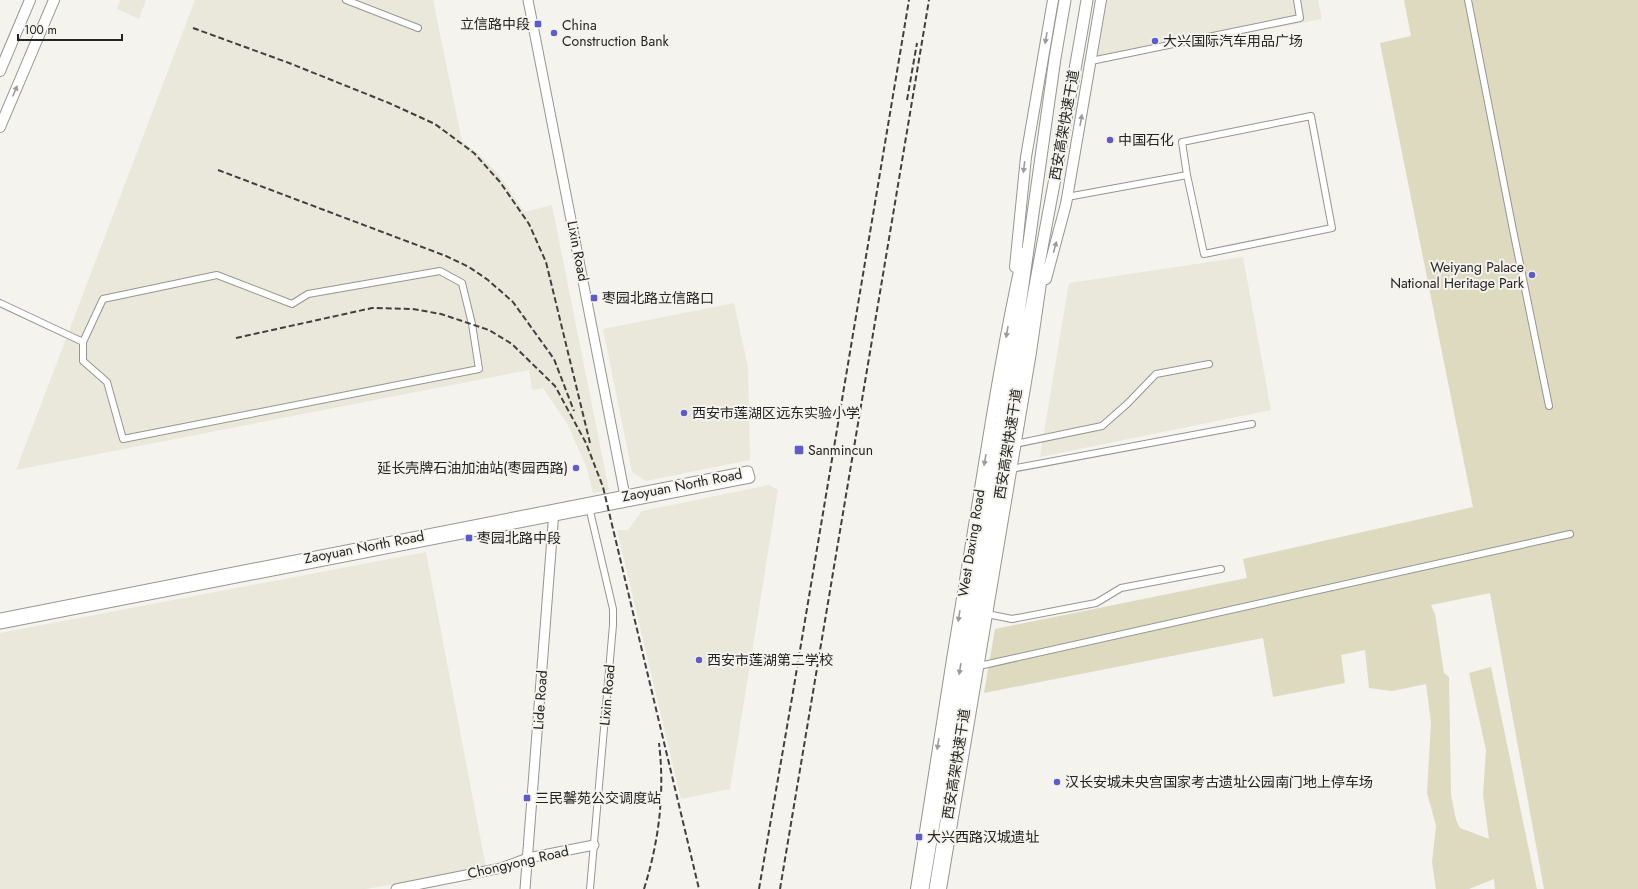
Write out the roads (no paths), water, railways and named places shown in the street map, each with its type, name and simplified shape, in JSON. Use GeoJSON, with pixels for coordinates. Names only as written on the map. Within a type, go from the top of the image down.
{"type":"FeatureCollection","features":[{"type":"Feature","properties":{"kind":"highway","name":"西安高架快速干道"},"geometry":{"type":"LineString","coordinates":[[935,889],[1022,327],[1036,198],[1065,0]]}},
{"type":"Feature","properties":{"kind":"highway","name":"西安高架快速干道"},"geometry":{"type":"LineString","coordinates":[[923,889],[1022,327],[1067,121],[1087,0]]}},
{"type":"Feature","properties":{"kind":"main road"},"geometry":{"type":"LineString","coordinates":[[0,71],[30,0]]}},
{"type":"Feature","properties":{"kind":"main road"},"geometry":{"type":"LineString","coordinates":[[0,127],[54,0]]}},
{"type":"Feature","properties":{"kind":"main road"},"geometry":{"type":"LineString","coordinates":[[1011,304],[1026,157],[1053,0]]}},
{"type":"Feature","properties":{"kind":"main road"},"geometry":{"type":"LineString","coordinates":[[1037,312],[1067,197],[1101,0]]}},
{"type":"Feature","properties":{"kind":"main road","name":"West Daxing Road"},"geometry":{"type":"LineString","coordinates":[[916,889],[952,652],[1011,304],[1036,198]]}},
{"type":"Feature","properties":{"kind":"main road","name":"West Daxing Road"},"geometry":{"type":"LineString","coordinates":[[941,889],[1037,312],[1050,199]]}},
{"type":"Feature","properties":{"kind":"street"},"geometry":{"type":"LineString","coordinates":[[346,0],[418,28]]}},
{"type":"Feature","properties":{"kind":"street","name":"Lixin Road"},"geometry":{"type":"LineString","coordinates":[[528,0],[626,499]]}},
{"type":"Feature","properties":{"kind":"street"},"geometry":{"type":"LineString","coordinates":[[1091,61],[1300,18],[1297,0]]}},
{"type":"Feature","properties":{"kind":"street"},"geometry":{"type":"LineString","coordinates":[[1468,0],[1549,406]]}},
{"type":"Feature","properties":{"kind":"street"},"geometry":{"type":"LineString","coordinates":[[1311,116],[1332,228],[1204,254],[1187,175],[1182,142],[1311,116]]}},
{"type":"Feature","properties":{"kind":"street"},"geometry":{"type":"LineString","coordinates":[[1067,197],[1187,175]]}},
{"type":"Feature","properties":{"kind":"street"},"geometry":{"type":"LineString","coordinates":[[440,271],[462,283],[472,324],[480,368],[123,439],[108,382],[83,361],[82,342],[103,299],[217,275],[292,304],[308,294],[440,271]]}},
{"type":"Feature","properties":{"kind":"street"},"geometry":{"type":"LineString","coordinates":[[0,303],[82,342]]}},
{"type":"Feature","properties":{"kind":"street"},"geometry":{"type":"LineString","coordinates":[[1015,444],[1102,426],[1128,404],[1156,374],[1209,364]]}},
{"type":"Feature","properties":{"kind":"street"},"geometry":{"type":"LineString","coordinates":[[1011,469],[1252,424]]}},
{"type":"Feature","properties":{"kind":"street","name":"Zaoyuan North Road"},"geometry":{"type":"LineString","coordinates":[[0,618],[589,507],[748,471],[750,478],[626,499]]}},
{"type":"Feature","properties":{"kind":"street","name":"Lixin Road"},"geometry":{"type":"LineString","coordinates":[[589,507],[613,610],[590,889]]}},
{"type":"Feature","properties":{"kind":"street","name":"Zaoyuan North Road"},"geometry":{"type":"LineString","coordinates":[[0,624],[554,513]]}},
{"type":"Feature","properties":{"kind":"street","name":"Lide Road"},"geometry":{"type":"LineString","coordinates":[[525,889],[554,513]]}},
{"type":"Feature","properties":{"kind":"street"},"geometry":{"type":"LineString","coordinates":[[979,666],[1570,534]]}},
{"type":"Feature","properties":{"kind":"street"},"geometry":{"type":"LineString","coordinates":[[987,614],[1012,619],[1020,618],[1096,603],[1121,588],[1221,569]]}},
{"type":"Feature","properties":{"kind":"street","name":"Chongyong Road"},"geometry":{"type":"LineString","coordinates":[[396,889],[501,868],[528,858],[594,845]]}},
{"type":"Feature","properties":{"kind":"railway"},"geometry":{"type":"LineString","coordinates":[[759,889],[909,0]]}},
{"type":"Feature","properties":{"kind":"railway"},"geometry":{"type":"LineString","coordinates":[[780,889],[929,0]]}},
{"type":"Feature","properties":{"kind":"railway"},"geometry":{"type":"LineString","coordinates":[[193,28],[289,63],[389,103],[435,124],[474,153],[500,182],[529,224],[546,262],[590,443]]}},
{"type":"Feature","properties":{"kind":"railway"},"geometry":{"type":"LineString","coordinates":[[907,100],[917,43]]}},
{"type":"Feature","properties":{"kind":"railway"},"geometry":{"type":"LineString","coordinates":[[218,170],[446,256],[469,267],[488,280],[513,302],[554,359],[574,411]]}},
{"type":"Feature","properties":{"kind":"railway"},"geometry":{"type":"LineString","coordinates":[[236,338],[372,308],[413,309],[441,314],[489,330],[512,344],[555,386],[586,443],[603,487],[699,889]]}},
{"type":"Feature","properties":{"kind":"railway"},"geometry":{"type":"LineString","coordinates":[[644,889],[654,853],[661,799],[661,762],[659,743]]}},
{"type":"Feature","properties":{"kind":"place","name":"立信路中段"},"geometry":{"type":"Point","coordinates":[538,24]}},
{"type":"Feature","properties":{"kind":"place","name":"China Construction Bank"},"geometry":{"type":"Point","coordinates":[554,33]}},
{"type":"Feature","properties":{"kind":"place","name":"大兴国际汽车用品广场"},"geometry":{"type":"Point","coordinates":[1155,41]}},
{"type":"Feature","properties":{"kind":"place","name":"中国石化"},"geometry":{"type":"Point","coordinates":[1110,140]}},
{"type":"Feature","properties":{"kind":"place","name":"Weiyang Palace National Heritage Park"},"geometry":{"type":"Point","coordinates":[1532,275]}},
{"type":"Feature","properties":{"kind":"place","name":"枣园北路立信路口"},"geometry":{"type":"Point","coordinates":[594,298]}},
{"type":"Feature","properties":{"kind":"place","name":"西安市莲湖区远东实验小学"},"geometry":{"type":"Point","coordinates":[684,413]}},
{"type":"Feature","properties":{"kind":"place","name":"Sanmincun"},"geometry":{"type":"Point","coordinates":[799,450]}},
{"type":"Feature","properties":{"kind":"place","name":"延长壳牌石油加油站(枣园西路)"},"geometry":{"type":"Point","coordinates":[576,468]}},
{"type":"Feature","properties":{"kind":"place","name":"枣园北路中段"},"geometry":{"type":"Point","coordinates":[469,538]}},
{"type":"Feature","properties":{"kind":"place","name":"西安市莲湖第二学校"},"geometry":{"type":"Point","coordinates":[699,660]}},
{"type":"Feature","properties":{"kind":"place","name":"汉长安城未央宫国家考古遗址公园南门地上停车场"},"geometry":{"type":"Point","coordinates":[1057,782]}},
{"type":"Feature","properties":{"kind":"place","name":"三民馨苑公交调度站"},"geometry":{"type":"Point","coordinates":[527,798]}},
{"type":"Feature","properties":{"kind":"place","name":"大兴西路汉城遗址"},"geometry":{"type":"Point","coordinates":[919,837]}}]}
